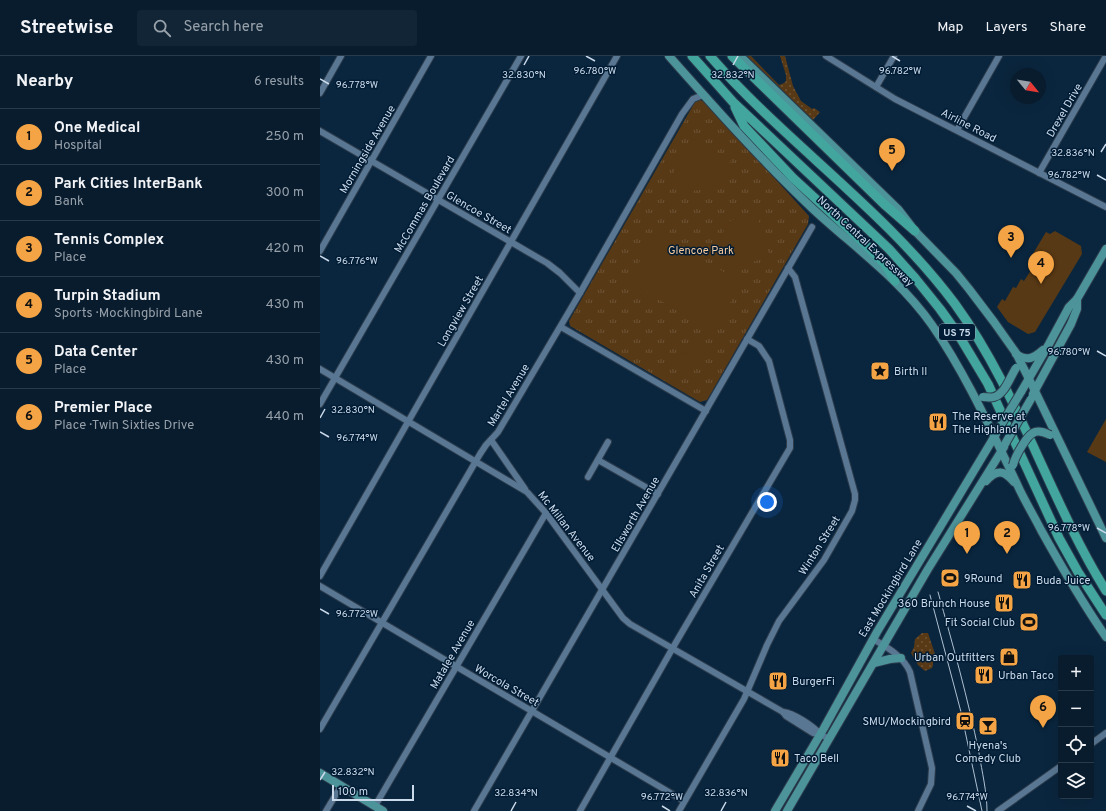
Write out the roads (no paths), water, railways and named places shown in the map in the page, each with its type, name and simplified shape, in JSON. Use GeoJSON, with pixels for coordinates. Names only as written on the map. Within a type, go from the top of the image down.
{"type":"FeatureCollection","features":[{"type":"Feature","properties":{"kind":"highway","name":"North Central Expressway"},"geometry":{"type":"LineString","coordinates":[[692,56],[733,102],[889,249],[915,278],[958,334],[988,384],[1059,538],[1078,572],[1106,615]]}},
{"type":"Feature","properties":{"kind":"highway","name":"North Central Expressway"},"geometry":{"type":"LineString","coordinates":[[710,56],[739,87],[904,244],[927,269],[954,304],[981,344],[1001,379],[1078,542],[1106,591]]}},
{"type":"Feature","properties":{"kind":"highway"},"geometry":{"type":"LineString","coordinates":[[732,56],[884,204],[915,231]]}},
{"type":"Feature","properties":{"kind":"highway"},"geometry":{"type":"LineString","coordinates":[[733,102],[744,126],[793,178],[885,264],[895,282]]}},
{"type":"Feature","properties":{"kind":"main road","name":"North Central Expressway"},"geometry":{"type":"LineString","coordinates":[[669,56],[775,173],[895,282],[931,323],[996,433],[1012,468],[1017,485],[1070,583],[1106,637]]}},
{"type":"Feature","properties":{"kind":"main road"},"geometry":{"type":"LineString","coordinates":[[740,56],[898,209],[915,231],[960,278],[1021,358],[1031,358],[1049,344]]}},
{"type":"Feature","properties":{"kind":"main road"},"geometry":{"type":"LineString","coordinates":[[1077,300],[1106,249]]}},
{"type":"Feature","properties":{"kind":"main road","name":"East Mockingbird Lane"},"geometry":{"type":"LineString","coordinates":[[778,810],[898,596],[1021,392],[1069,307],[1077,300]]}},
{"type":"Feature","properties":{"kind":"main road","name":"East Mockingbird Lane"},"geometry":{"type":"LineString","coordinates":[[787,811],[1035,391],[1071,324],[1077,309],[1077,300]]}},
{"type":"Feature","properties":{"kind":"main road"},"geometry":{"type":"LineString","coordinates":[[972,391],[983,397],[993,397],[1003,390],[1016,368],[1016,353]]}},
{"type":"Feature","properties":{"kind":"main road"},"geometry":{"type":"LineString","coordinates":[[1016,353],[1106,538]]}},
{"type":"Feature","properties":{"kind":"main road"},"geometry":{"type":"LineString","coordinates":[[1012,468],[1015,458],[1029,435],[1033,432],[1038,431],[1050,435],[1060,442]]}},
{"type":"Feature","properties":{"kind":"main road"},"geometry":{"type":"LineString","coordinates":[[976,492],[992,475],[997,472],[1006,474],[1017,485]]}},
{"type":"Feature","properties":{"kind":"main road"},"geometry":{"type":"LineString","coordinates":[[940,526],[951,532]]}},
{"type":"Feature","properties":{"kind":"main road"},"geometry":{"type":"LineString","coordinates":[[898,596],[909,603]]}},
{"type":"Feature","properties":{"kind":"main road"},"geometry":{"type":"LineString","coordinates":[[874,663],[901,658]]}},
{"type":"Feature","properties":{"kind":"main road"},"geometry":{"type":"LineString","coordinates":[[851,680],[861,685]]}},
{"type":"Feature","properties":{"kind":"main road"},"geometry":{"type":"LineString","coordinates":[[320,773],[383,811]]}},
{"type":"Feature","properties":{"kind":"street"},"geometry":{"type":"LineString","coordinates":[[320,93],[341,56]]}},
{"type":"Feature","properties":{"kind":"street","name":"Morningside Avenue"},"geometry":{"type":"LineString","coordinates":[[320,251],[431,56]]}},
{"type":"Feature","properties":{"kind":"street","name":"McCommas Boulevard"},"geometry":{"type":"LineString","coordinates":[[320,404],[520,56]]}},
{"type":"Feature","properties":{"kind":"street","name":"Longview Street"},"geometry":{"type":"LineString","coordinates":[[320,576],[617,56]]}},
{"type":"Feature","properties":{"kind":"street","name":"Airline Road"},"geometry":{"type":"LineString","coordinates":[[826,56],[876,87],[1106,207]]}},
{"type":"Feature","properties":{"kind":"street"},"geometry":{"type":"LineString","coordinates":[[876,87],[894,56]]}},
{"type":"Feature","properties":{"kind":"street"},"geometry":{"type":"LineString","coordinates":[[957,130],[999,56]]}},
{"type":"Feature","properties":{"kind":"street","name":"Drexel Drive"},"geometry":{"type":"LineString","coordinates":[[1039,173],[1104,58]]}},
{"type":"Feature","properties":{"kind":"street","name":"Martel Avenue"},"geometry":{"type":"LineString","coordinates":[[320,729],[476,461],[486,445],[498,432],[560,327],[682,114],[693,100],[703,95]]}},
{"type":"Feature","properties":{"kind":"street","name":"Glencoe Street"},"geometry":{"type":"LineString","coordinates":[[320,131],[554,268],[580,293]]}},
{"type":"Feature","properties":{"kind":"street","name":"Ellsworth Avenue"},"geometry":{"type":"LineString","coordinates":[[474,811],[812,227]]}},
{"type":"Feature","properties":{"kind":"street","name":"Winton Street"},"geometry":{"type":"LineString","coordinates":[[679,811],[744,699],[779,621],[824,560],[852,511],[855,500],[855,494],[795,277],[788,268]]}},
{"type":"Feature","properties":{"kind":"street"},"geometry":{"type":"LineString","coordinates":[[560,327],[706,411]]}},
{"type":"Feature","properties":{"kind":"street","name":"Anita Street"},"geometry":{"type":"LineString","coordinates":[[580,811],[672,649],[790,448],[790,440],[769,361],[758,346],[747,339]]}},
{"type":"Feature","properties":{"kind":"street","name":"Mc Millan Avenue"},"geometry":{"type":"LineString","coordinates":[[320,369],[527,492],[546,513],[623,618],[630,624],[783,712],[786,716],[813,733],[820,734],[829,739]]}},
{"type":"Feature","properties":{"kind":"street"},"geometry":{"type":"LineString","coordinates":[[491,440],[527,492]]}},
{"type":"Feature","properties":{"kind":"street"},"geometry":{"type":"LineString","coordinates":[[588,477],[608,442]]}},
{"type":"Feature","properties":{"kind":"street"},"geometry":{"type":"LineString","coordinates":[[598,460],[658,494]]}},
{"type":"Feature","properties":{"kind":"street","name":"Matalee Avenue"},"geometry":{"type":"LineString","coordinates":[[375,806],[546,513]]}},
{"type":"Feature","properties":{"kind":"street","name":"Worcola Street"},"geometry":{"type":"LineString","coordinates":[[320,586],[684,801]]}},
{"type":"Feature","properties":{"kind":"street"},"geometry":{"type":"LineString","coordinates":[[873,640],[901,658],[907,665],[910,672],[932,768],[931,784],[920,810]]}},
{"type":"Feature","properties":{"kind":"street"},"geometry":{"type":"LineString","coordinates":[[1094,742],[1106,733]]}},
{"type":"Feature","properties":{"kind":"street"},"geometry":{"type":"LineString","coordinates":[[1000,809],[1058,768]]}},
{"type":"Feature","properties":{"kind":"street"},"geometry":{"type":"LineString","coordinates":[[326,811],[341,786]]}},
{"type":"Feature","properties":{"kind":"tram line"},"geometry":{"type":"LineString","coordinates":[[938,592],[975,733],[984,782],[987,811]]}},
{"type":"Feature","properties":{"kind":"tram line"},"geometry":{"type":"LineString","coordinates":[[930,595],[961,712],[982,811]]}},
{"type":"Feature","properties":{"kind":"place","name":"Data Center"},"geometry":{"type":"Point","coordinates":[892,171]}},
{"type":"Feature","properties":{"kind":"place","name":"Tennis Complex"},"geometry":{"type":"Point","coordinates":[1011,258]}},
{"type":"Feature","properties":{"kind":"place","name":"Turpin Stadium"},"geometry":{"type":"Point","coordinates":[1041,284]}},
{"type":"Feature","properties":{"kind":"place","name":"Birth II"},"geometry":{"type":"Point","coordinates":[880,371]}},
{"type":"Feature","properties":{"kind":"place","name":"The Reserve at The Highland"},"geometry":{"type":"Point","coordinates":[938,422]}},
{"type":"Feature","properties":{"kind":"place","name":"One Medical"},"geometry":{"type":"Point","coordinates":[967,554]}},
{"type":"Feature","properties":{"kind":"place","name":"Park Cities InterBank"},"geometry":{"type":"Point","coordinates":[1007,554]}},
{"type":"Feature","properties":{"kind":"place","name":"9Round"},"geometry":{"type":"Point","coordinates":[950,578]}},
{"type":"Feature","properties":{"kind":"place","name":"Buda Juice"},"geometry":{"type":"Point","coordinates":[1022,580]}},
{"type":"Feature","properties":{"kind":"place","name":"360 Brunch House"},"geometry":{"type":"Point","coordinates":[1004,603]}},
{"type":"Feature","properties":{"kind":"place","name":"Fit Social Club"},"geometry":{"type":"Point","coordinates":[1029,622]}},
{"type":"Feature","properties":{"kind":"place","name":"Urban Outfitters"},"geometry":{"type":"Point","coordinates":[1009,657]}},
{"type":"Feature","properties":{"kind":"place","name":"Urban Taco"},"geometry":{"type":"Point","coordinates":[984,675]}},
{"type":"Feature","properties":{"kind":"place","name":"BurgerFi"},"geometry":{"type":"Point","coordinates":[778,681]}},
{"type":"Feature","properties":{"kind":"place","name":"SMU/Mockingbird"},"geometry":{"type":"Point","coordinates":[965,721]}},
{"type":"Feature","properties":{"kind":"place","name":"Hyena's Comedy Club"},"geometry":{"type":"Point","coordinates":[988,726]}},
{"type":"Feature","properties":{"kind":"place","name":"Premier Place"},"geometry":{"type":"Point","coordinates":[1043,728]}},
{"type":"Feature","properties":{"kind":"place","name":"Taco Bell"},"geometry":{"type":"Point","coordinates":[780,758]}},
{"type":"Feature","properties":{"kind":"park label","name":"Glencoe Park"},"geometry":{"type":"Point","coordinates":[701,250]}}]}
